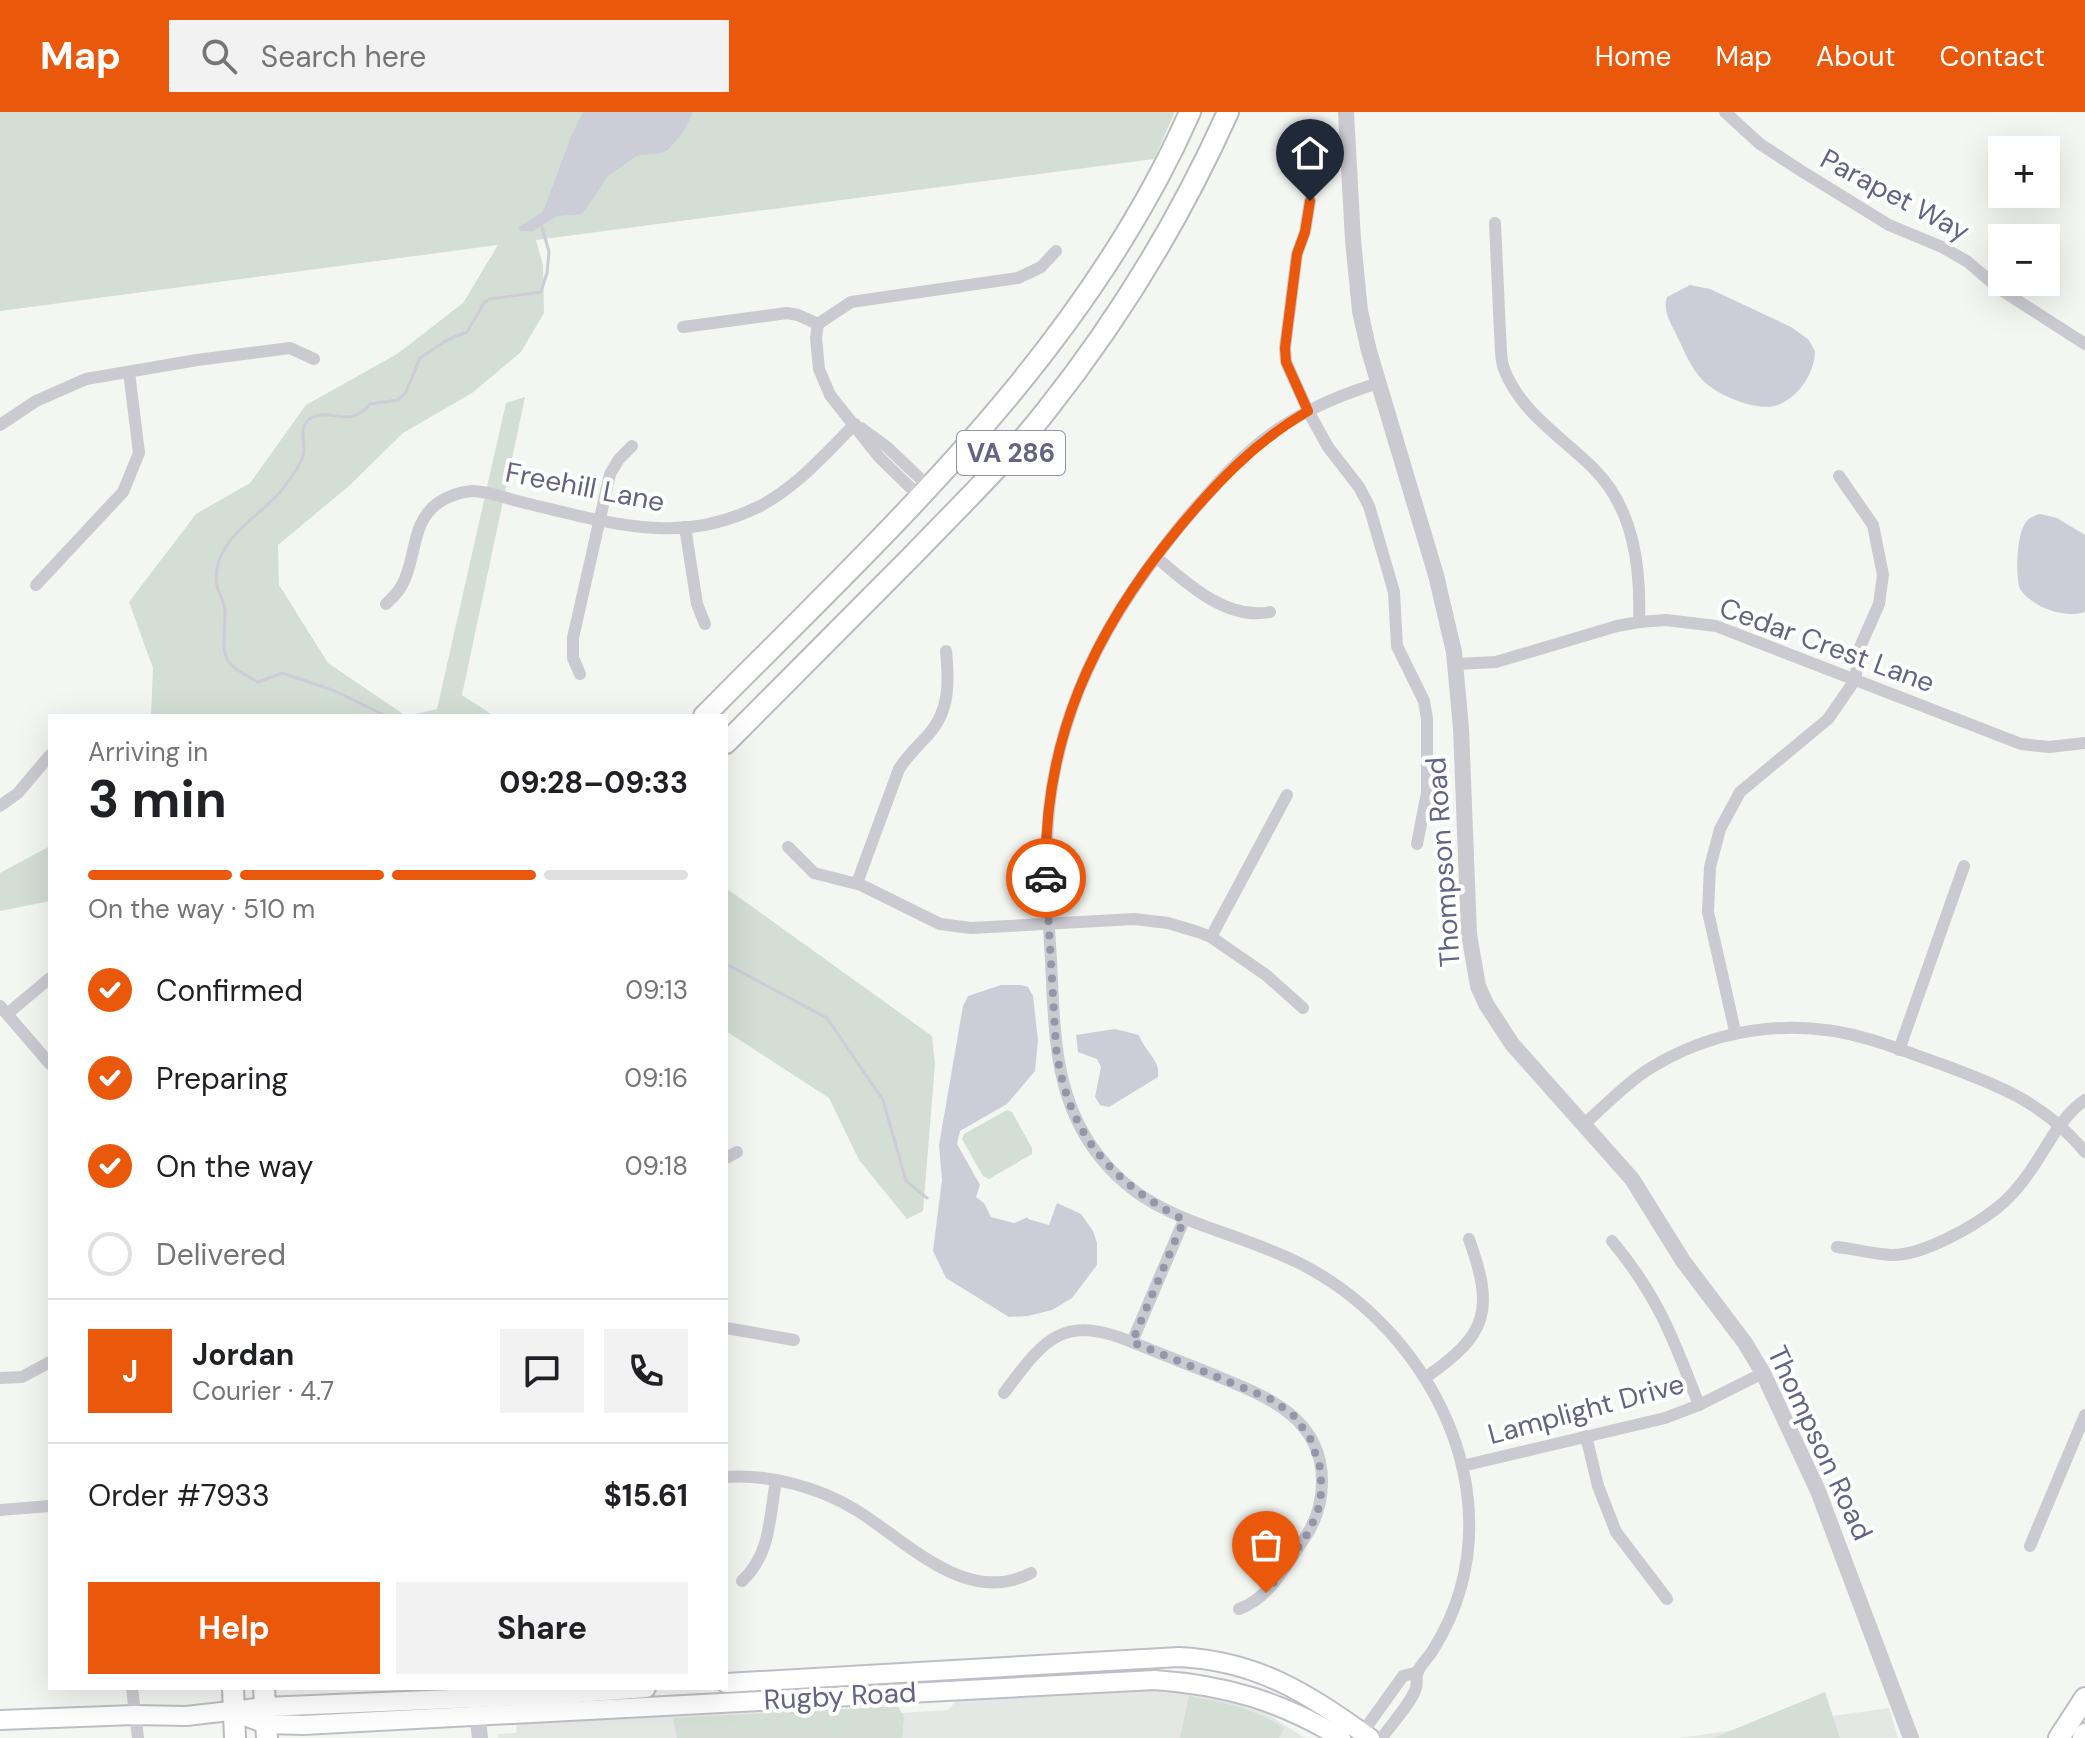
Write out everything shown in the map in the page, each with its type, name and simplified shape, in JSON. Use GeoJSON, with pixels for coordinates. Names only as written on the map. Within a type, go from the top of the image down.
{"type":"FeatureCollection","features":[{"type":"Feature","properties":{"kind":"main road","name":"VA 286"},"geometry":{"type":"LineString","coordinates":[[706,714],[925,492],[990,420],[1084,301],[1144,205],[1190,112]]}},
{"type":"Feature","properties":{"kind":"main road","name":"VA 286"},"geometry":{"type":"LineString","coordinates":[[728,741],[989,477],[1045,412],[1090,355],[1158,250],[1189,195],[1228,112]]}},
{"type":"Feature","properties":{"kind":"main road","name":"Rugby Road"},"geometry":{"type":"LineString","coordinates":[[728,1683],[1205,1658],[1274,1676],[1319,1701],[1364,1736]]}},
{"type":"Feature","properties":{"kind":"main road","name":"Rugby Road"},"geometry":{"type":"LineString","coordinates":[[476,1701],[1155,1680],[1207,1685],[1256,1697],[1294,1712],[1341,1738]]}},
{"type":"Feature","properties":{"kind":"main road"},"geometry":{"type":"LineString","coordinates":[[233,1690],[235,1738]]}},
{"type":"Feature","properties":{"kind":"main road","name":"Rugby Road"},"geometry":{"type":"LineString","coordinates":[[0,1720],[234,1712],[265,1714],[620,1690]]}},
{"type":"Feature","properties":{"kind":"main road"},"geometry":{"type":"LineString","coordinates":[[2059,1738],[2085,1698]]}},
{"type":"Feature","properties":{"kind":"street","name":"Thompson Road"},"geometry":{"type":"LineString","coordinates":[[1346,112],[1356,281],[1369,351],[1436,575],[1456,664],[1469,934],[1478,986],[1512,1044],[1632,1179],[1683,1261],[1745,1343],[1763,1373],[1818,1491],[1911,1738]]}},
{"type":"Feature","properties":{"kind":"street","name":"Parapet Way"},"geometry":{"type":"LineString","coordinates":[[1725,112],[1760,144],[1803,172],[1889,225],[1942,247],[1968,262],[1998,288],[2085,344]]}},
{"type":"Feature","properties":{"kind":"street"},"geometry":{"type":"LineString","coordinates":[[1310,201],[1305,232],[1297,254],[1285,348],[1286,362],[1328,447],[1359,487],[1369,506],[1394,592],[1397,646],[1426,710],[1427,793],[1417,844]]}},
{"type":"Feature","properties":{"kind":"street"},"geometry":{"type":"LineString","coordinates":[[1495,223],[1503,368],[1521,400],[1552,434],[1594,469],[1620,503],[1635,551],[1640,587],[1639,622]]}},
{"type":"Feature","properties":{"kind":"street"},"geometry":{"type":"LineString","coordinates":[[818,324],[851,302],[1018,278],[1041,267],[1056,251]]}},
{"type":"Feature","properties":{"kind":"street"},"geometry":{"type":"LineString","coordinates":[[683,327],[787,313],[818,324]]}},
{"type":"Feature","properties":{"kind":"street"},"geometry":{"type":"LineString","coordinates":[[818,324],[816,352],[824,382],[838,406],[855,424],[887,447],[925,492]]}},
{"type":"Feature","properties":{"kind":"street"},"geometry":{"type":"LineString","coordinates":[[0,425],[36,401],[86,379],[290,348],[314,359]]}},
{"type":"Feature","properties":{"kind":"street"},"geometry":{"type":"LineString","coordinates":[[36,585],[123,492],[139,453],[129,372]]}},
{"type":"Feature","properties":{"kind":"street"},"geometry":{"type":"LineString","coordinates":[[1379,383],[1349,392],[1308,411],[1260,442],[1235,464],[1156,557],[1105,631],[1066,725],[1049,811],[1046,865],[1057,1057],[1063,1087],[1090,1144],[1111,1170],[1140,1195],[1184,1220],[1274,1251],[1325,1277],[1370,1311],[1426,1377],[1451,1433],[1462,1466],[1469,1534],[1461,1586],[1445,1628],[1418,1672],[1415,1689],[1382,1738]]}},
{"type":"Feature","properties":{"kind":"street","name":"Freehill Lane"},"geometry":{"type":"LineString","coordinates":[[386,604],[403,584],[424,518],[439,502],[458,493],[487,492],[600,520],[658,528],[722,521],[770,500],[812,467],[855,424]]}},
{"type":"Feature","properties":{"kind":"street"},"geometry":{"type":"LineString","coordinates":[[580,674],[571,648],[610,474],[632,446]]}},
{"type":"Feature","properties":{"kind":"street"},"geometry":{"type":"LineString","coordinates":[[1735,1031],[1708,912],[1710,867],[1720,829],[1740,792],[1828,719],[1855,680],[1860,647],[1879,604],[1883,575],[1873,525],[1839,476]]}},
{"type":"Feature","properties":{"kind":"street"},"geometry":{"type":"LineString","coordinates":[[685,527],[697,604],[705,624]]}},
{"type":"Feature","properties":{"kind":"street"},"geometry":{"type":"LineString","coordinates":[[1156,557],[1200,592],[1237,611],[1251,614],[1270,612]]}},
{"type":"Feature","properties":{"kind":"street","name":"Cedar Crest Lane"},"geometry":{"type":"LineString","coordinates":[[1456,664],[1496,662],[1639,622],[1666,620],[1716,626],[2021,744],[2049,747],[2085,743]]}},
{"type":"Feature","properties":{"kind":"street"},"geometry":{"type":"LineString","coordinates":[[857,883],[899,769],[909,753],[934,728],[943,711],[948,692],[946,651]]}},
{"type":"Feature","properties":{"kind":"street"},"geometry":{"type":"LineString","coordinates":[[0,806],[18,793],[48,757]]}},
{"type":"Feature","properties":{"kind":"street"},"geometry":{"type":"LineString","coordinates":[[1211,937],[1287,795]]}},
{"type":"Feature","properties":{"kind":"street"},"geometry":{"type":"LineString","coordinates":[[788,847],[814,873],[857,883],[940,924],[971,928],[1134,919],[1168,923],[1211,937],[1266,975],[1303,1008]]}},
{"type":"Feature","properties":{"kind":"street"},"geometry":{"type":"LineString","coordinates":[[1899,1050],[1964,866]]}},
{"type":"Feature","properties":{"kind":"street"},"geometry":{"type":"LineString","coordinates":[[48,979],[4,1010],[48,1062]]}},
{"type":"Feature","properties":{"kind":"street"},"geometry":{"type":"LineString","coordinates":[[1583,1125],[1657,1063],[1686,1049],[1735,1031],[1787,1027],[1849,1034],[1986,1080],[2032,1102],[2085,1152]]}},
{"type":"Feature","properties":{"kind":"street"},"geometry":{"type":"LineString","coordinates":[[1837,1247],[1893,1255],[1916,1252],[1997,1208],[2017,1188],[2045,1144],[2075,1107],[2085,1100]]}},
{"type":"Feature","properties":{"kind":"street"},"geometry":{"type":"LineString","coordinates":[[1132,1342],[1184,1220]]}},
{"type":"Feature","properties":{"kind":"street"},"geometry":{"type":"LineString","coordinates":[[1426,1377],[1459,1354],[1480,1320],[1483,1284],[1469,1239]]}},
{"type":"Feature","properties":{"kind":"street"},"geometry":{"type":"LineString","coordinates":[[1612,1241],[1635,1269],[1661,1311],[1699,1405]]}},
{"type":"Feature","properties":{"kind":"street"},"geometry":{"type":"LineString","coordinates":[[728,1328],[794,1340]]}},
{"type":"Feature","properties":{"kind":"street"},"geometry":{"type":"LineString","coordinates":[[1004,1393],[1039,1349],[1060,1334],[1097,1330],[1273,1400],[1300,1423],[1313,1445],[1322,1478],[1313,1525],[1266,1593],[1239,1609]]}},
{"type":"Feature","properties":{"kind":"street"},"geometry":{"type":"LineString","coordinates":[[0,1378],[22,1377],[48,1363]]}},
{"type":"Feature","properties":{"kind":"street","name":"Lamplight Drive"},"geometry":{"type":"LineString","coordinates":[[1462,1466],[1665,1418],[1763,1373]]}},
{"type":"Feature","properties":{"kind":"street"},"geometry":{"type":"LineString","coordinates":[[2030,1546],[2085,1415]]}},
{"type":"Feature","properties":{"kind":"street"},"geometry":{"type":"LineString","coordinates":[[1586,1436],[1598,1486],[1616,1532],[1667,1599]]}},
{"type":"Feature","properties":{"kind":"street"},"geometry":{"type":"LineString","coordinates":[[728,1477],[776,1481],[810,1488],[854,1509],[940,1568],[977,1581],[1015,1581],[1031,1573]]}},
{"type":"Feature","properties":{"kind":"street"},"geometry":{"type":"LineString","coordinates":[[742,1581],[755,1569],[763,1555],[776,1481]]}},
{"type":"Feature","properties":{"kind":"street"},"geometry":{"type":"LineString","coordinates":[[0,1510],[48,1506]]}},
{"type":"Feature","properties":{"kind":"street"},"geometry":{"type":"LineString","coordinates":[[1364,1736],[1403,1676],[1418,1672]]}},
{"type":"Feature","properties":{"kind":"street"},"geometry":{"type":"LineString","coordinates":[[132,1690],[138,1738]]}},
{"type":"Feature","properties":{"kind":"street"},"geometry":{"type":"LineString","coordinates":[[476,1701],[480,1738]]}},
{"type":"Feature","properties":{"kind":"shaded area"},"geometry":{"type":"Polygon","coordinates":[[[0,112],[1175,112],[1154,159],[536,240],[543,265],[544,313],[521,352],[472,393],[403,433],[349,486],[278,545],[279,585],[328,663],[403,714],[151,714],[153,668],[129,602],[196,514],[250,483],[306,405],[397,354],[463,303],[498,245],[0,311],[0,112]]]}},
{"type":"Feature","properties":{"kind":"shaded area"},"geometry":{"type":"Polygon","coordinates":[[[583,112],[693,112],[684,131],[668,150],[638,155],[609,175],[582,214],[557,216],[533,231],[520,231],[519,227],[542,212],[583,112]]]}},
{"type":"Feature","properties":{"kind":"shaded area"},"geometry":{"type":"Polygon","coordinates":[[[1690,285],[1710,289],[1791,327],[1808,339],[1815,351],[1812,367],[1793,396],[1778,405],[1761,407],[1722,394],[1703,380],[1687,357],[1666,307],[1667,297],[1690,285]]]}},
{"type":"Feature","properties":{"kind":"shaded area"},"geometry":{"type":"Polygon","coordinates":[[[525,397],[462,695],[491,714],[416,714],[437,709],[506,403],[525,397]]]}},
{"type":"Feature","properties":{"kind":"shaded area"},"geometry":{"type":"Polygon","coordinates":[[[2040,514],[2057,518],[2085,535],[2085,612],[2068,614],[2049,610],[2032,601],[2020,589],[2017,566],[2022,531],[2029,519],[2040,514]]]}},
{"type":"Feature","properties":{"kind":"shaded area"},"geometry":{"type":"Polygon","coordinates":[[[48,847],[48,901],[0,911],[0,873],[48,847]]]}},
{"type":"Feature","properties":{"kind":"shaded area"},"geometry":{"type":"Polygon","coordinates":[[[728,889],[932,1036],[935,1064],[923,1211],[907,1219],[859,1160],[829,1098],[728,1032],[728,889]]]}},
{"type":"Feature","properties":{"kind":"shaded area"},"geometry":{"type":"Polygon","coordinates":[[[1001,985],[1028,987],[1033,996],[1038,1040],[1035,1071],[1007,1104],[960,1131],[957,1144],[980,1185],[976,1197],[984,1203],[991,1217],[1014,1223],[1028,1217],[1049,1225],[1057,1203],[1081,1214],[1097,1243],[1097,1265],[1072,1298],[1052,1310],[1028,1316],[1009,1317],[946,1278],[933,1251],[942,1180],[939,1145],[963,1006],[968,996],[1001,985]]]}},
{"type":"Feature","properties":{"kind":"shaded area"},"geometry":{"type":"Polygon","coordinates":[[[1115,1029],[1139,1035],[1155,1060],[1158,1077],[1109,1107],[1100,1105],[1095,1097],[1101,1067],[1097,1059],[1078,1052],[1076,1035],[1115,1029]]]}},
{"type":"Feature","properties":{"kind":"shaded area"},"geometry":{"type":"Polygon","coordinates":[[[1007,1110],[1012,1112],[1032,1148],[1032,1154],[989,1179],[983,1176],[962,1139],[964,1134],[1007,1110]]]}},
{"type":"Feature","properties":{"kind":"shaded area"},"geometry":{"type":"Polygon","coordinates":[[[1175,1688],[1245,1700],[1305,1738],[498,1738],[498,1734],[516,1733],[517,1724],[784,1710],[901,1713],[948,1710],[957,1700],[1175,1688]]]}},
{"type":"Feature","properties":{"kind":"shaded area"},"geometry":{"type":"Polygon","coordinates":[[[1825,1692],[1840,1738],[1713,1738],[1825,1692]]]}},
{"type":"Feature","properties":{"kind":"shaded area"},"geometry":{"type":"Polygon","coordinates":[[[1189,1696],[1250,1711],[1284,1728],[1279,1738],[1180,1738],[1189,1696]]]}},
{"type":"Feature","properties":{"kind":"shaded area"},"geometry":{"type":"Polygon","coordinates":[[[898,1706],[904,1718],[902,1738],[677,1738],[673,1718],[898,1706]]]}},
{"type":"Feature","properties":{"kind":"shaded area"},"geometry":{"type":"Polygon","coordinates":[[[1889,1708],[1898,1738],[1679,1738],[1889,1708]]]}},
{"type":"Feature","properties":{"kind":"waterway"},"geometry":{"type":"LineString","coordinates":[[382,714],[335,691],[282,673],[258,682],[235,668],[224,648],[225,610],[216,579],[219,562],[234,536],[280,492],[296,469],[304,452],[303,430],[310,418],[319,415],[355,416],[370,404],[398,400],[406,392],[420,358],[447,340],[467,332],[489,299],[541,292],[549,252],[542,227]]}},
{"type":"Feature","properties":{"kind":"waterway"},"geometry":{"type":"LineString","coordinates":[[728,965],[827,1018],[883,1100],[906,1181],[927,1198]]}},
{"type":"Feature","properties":{"kind":"way so far"},"geometry":{"type":"LineString","coordinates":[[1046,878],[1058,1067],[1070,1105],[1087,1140],[1111,1170],[1140,1195],[1184,1220],[1132,1342],[1273,1400],[1300,1423],[1319,1462],[1321,1494],[1313,1525],[1266,1593]]}},
{"type":"Feature","properties":{"kind":"route"},"geometry":{"type":"LineString","coordinates":[[1046,878],[1049,811],[1058,757],[1080,686],[1105,631],[1151,563],[1213,487],[1260,442],[1308,411],[1286,362],[1285,348],[1297,254],[1309,217],[1310,201]]}}]}
